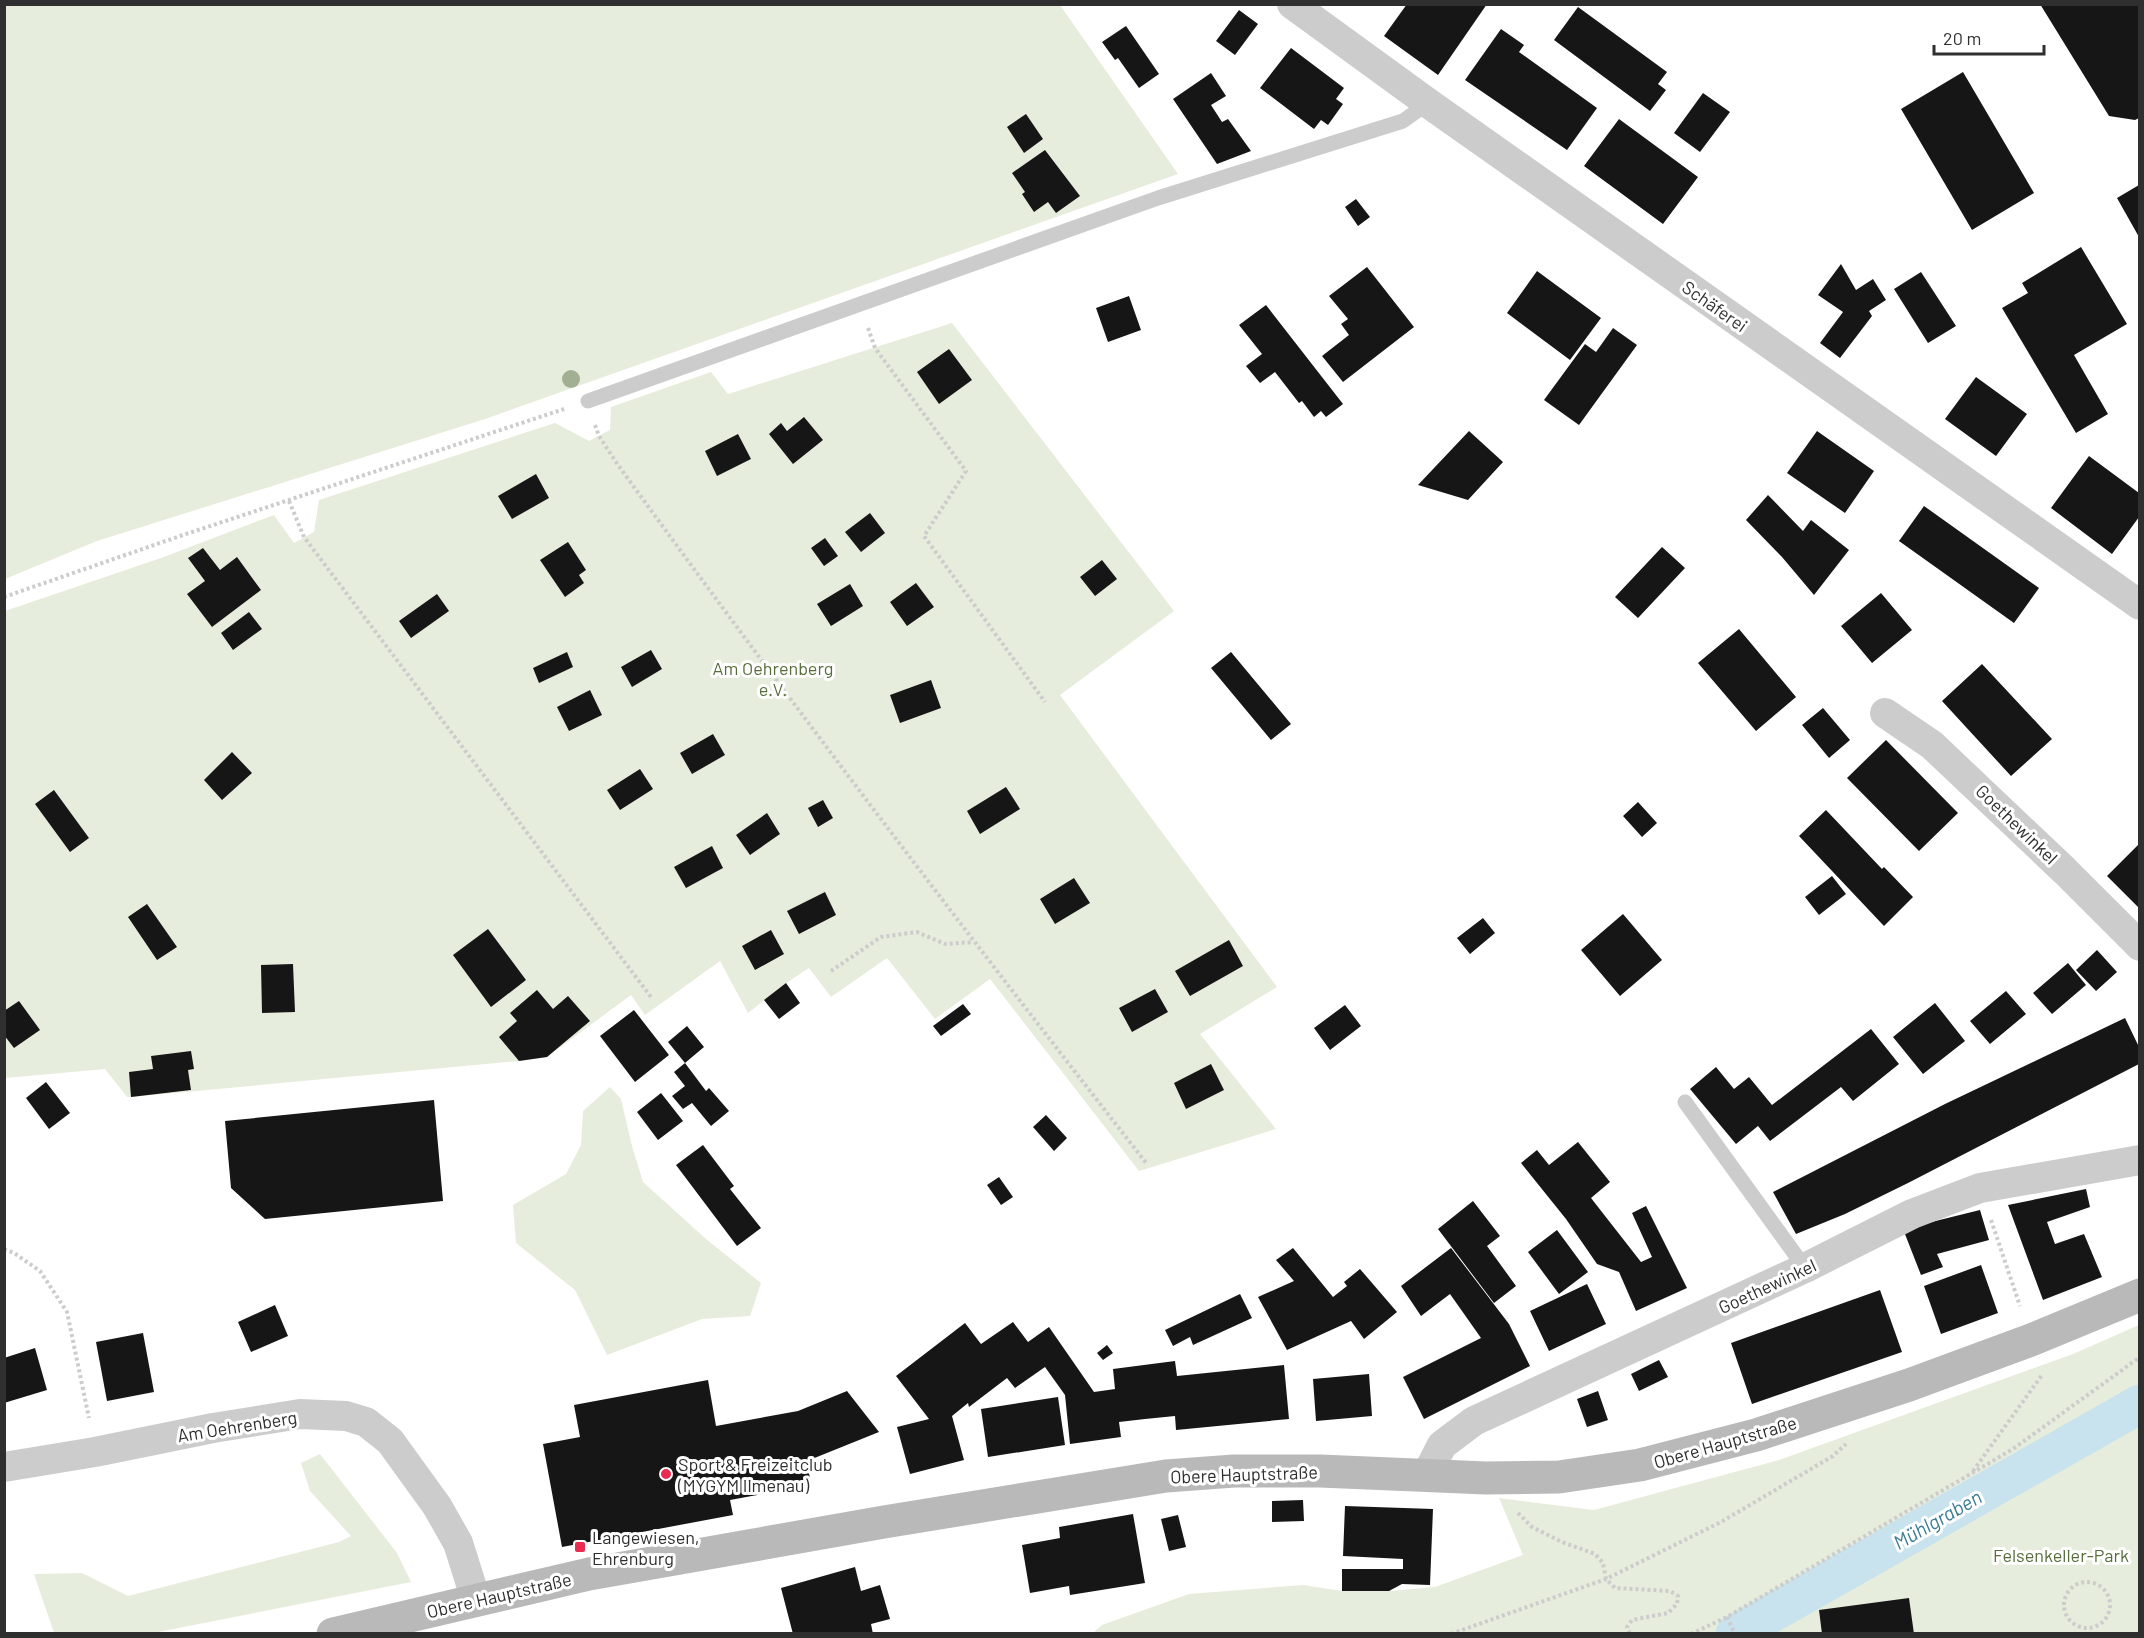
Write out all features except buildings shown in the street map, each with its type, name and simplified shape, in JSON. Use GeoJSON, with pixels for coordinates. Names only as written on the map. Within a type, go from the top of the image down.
{"type":"FeatureCollection","features":[{"type":"Feature","properties":{"kind":"main road","name":"Obere Hauptstraße"},"geometry":{"type":"LineString","coordinates":[[333,1634],[590,1574],[917,1516],[1166,1476],[1256,1471],[1320,1471],[1426,1476],[1558,1477],[1640,1465],[1756,1436],[1909,1385],[2031,1341],[2139,1295]]}},
{"type":"Feature","properties":{"kind":"street","name":"Schäferei"},"geometry":{"type":"LineString","coordinates":[[1292,4],[1428,103],[2139,605]]}},
{"type":"Feature","properties":{"kind":"street","name":"Goethewinkel"},"geometry":{"type":"LineString","coordinates":[[1885,713],[1932,745],[2065,870],[2139,946]]}},
{"type":"Feature","properties":{"kind":"street","name":"Goethewinkel"},"geometry":{"type":"LineString","coordinates":[[1426,1476],[1442,1444],[1474,1421],[1805,1268],[1912,1214],[1980,1188],[2139,1160]]}},
{"type":"Feature","properties":{"kind":"street","name":"Am Oehrenberg"},"geometry":{"type":"LineString","coordinates":[[4,1467],[300,1414],[346,1416],[366,1422],[390,1441],[437,1506],[458,1543],[476,1600]]}},
{"type":"Feature","properties":{"kind":"lane"},"geometry":{"type":"LineString","coordinates":[[588,401],[1158,198],[1402,121],[1428,103]]}},
{"type":"Feature","properties":{"kind":"lane"},"geometry":{"type":"LineString","coordinates":[[1686,1102],[1805,1268]]}},
{"type":"Feature","properties":{"kind":"path"},"geometry":{"type":"LineString","coordinates":[[859,304],[875,348],[966,471],[924,536],[1045,702]]}},
{"type":"Feature","properties":{"kind":"path"},"geometry":{"type":"LineString","coordinates":[[4,597],[180,536],[588,401]]}},
{"type":"Feature","properties":{"kind":"path"},"geometry":{"type":"LineString","coordinates":[[599,436],[770,673],[973,942],[1147,1164]]}},
{"type":"Feature","properties":{"kind":"path"},"geometry":{"type":"LineString","coordinates":[[289,501],[304,537],[651,997]]}},
{"type":"Feature","properties":{"kind":"path"},"geometry":{"type":"LineString","coordinates":[[831,971],[881,937],[917,932],[945,944],[973,942]]}},
{"type":"Feature","properties":{"kind":"path"},"geometry":{"type":"LineString","coordinates":[[1980,1188],[2023,1314]]}},
{"type":"Feature","properties":{"kind":"path"},"geometry":{"type":"LineString","coordinates":[[4,1249],[40,1271],[68,1311],[95,1452]]}},
{"type":"Feature","properties":{"kind":"path"},"geometry":{"type":"LineString","coordinates":[[1691,1634],[1728,1620],[2013,1449],[2139,1357]]}},
{"type":"Feature","properties":{"kind":"path"},"geometry":{"type":"LineString","coordinates":[[1970,1474],[2044,1372]]}},
{"type":"Feature","properties":{"kind":"path"},"geometry":{"type":"LineString","coordinates":[[1451,1634],[1606,1579],[1721,1522],[1833,1456],[1850,1440]]}},
{"type":"Feature","properties":{"kind":"path"},"geometry":{"type":"LineString","coordinates":[[1517,1512],[1532,1527],[1562,1542],[1595,1554],[1603,1563],[1606,1579],[1615,1588],[1670,1591],[1677,1596],[1677,1604],[1668,1613],[1632,1620],[1627,1627],[1630,1634]]}},
{"type":"Feature","properties":{"kind":"path"},"geometry":{"type":"LineString","coordinates":[[2076,1584],[2099,1585],[2107,1595],[2110,1601],[2109,1615],[2098,1627],[2077,1626],[2067,1617],[2063,1606],[2064,1599],[2076,1584]]}},
{"type":"Feature","properties":{"kind":"path"},"geometry":{"type":"LineString","coordinates":[[1728,1620],[1736,1634]]}},
{"type":"Feature","properties":{"kind":"path"},"geometry":{"type":"LineString","coordinates":[[2098,1627],[2101,1634]]}},
{"type":"Feature","properties":{"kind":"path"},"geometry":{"type":"LineString","coordinates":[[1644,1634],[1665,1634]]}},
{"type":"Feature","properties":{"kind":"green space"},"geometry":{"type":"Polygon","coordinates":[[[5,5],[1060,5],[1178,174],[485,419],[97,541],[5,579],[5,5]]]}},
{"type":"Feature","properties":{"kind":"green space","name":"Am Oehrenberg e.V."},"geometry":{"type":"Polygon","coordinates":[[[952,323],[1174,611],[1060,695],[1277,987],[1200,1034],[1276,1129],[1139,1171],[990,979],[935,1019],[887,958],[831,997],[809,968],[748,1013],[720,961],[645,1015],[631,995],[547,1057],[519,1061],[131,1097],[127,1097],[105,1069],[5,1078],[5,611],[161,558],[274,515],[294,543],[314,532],[319,500],[555,423],[589,441],[610,430],[611,407],[711,372],[728,394],[952,323]]]}},
{"type":"Feature","properties":{"kind":"green space"},"geometry":{"type":"Polygon","coordinates":[[[610,1087],[621,1099],[643,1182],[706,1239],[761,1283],[750,1316],[702,1319],[607,1355],[575,1290],[516,1243],[513,1205],[566,1174],[581,1145],[583,1111],[610,1087]]]}},
{"type":"Feature","properties":{"kind":"green space","name":"Felsenkeller-Park"},"geometry":{"type":"Polygon","coordinates":[[[2139,1325],[2139,1633],[1092,1634],[1102,1625],[1189,1594],[1303,1585],[1342,1591],[1389,1591],[1435,1587],[1523,1555],[1499,1498],[1594,1510],[1779,1460],[2073,1354],[2139,1325]]]}},
{"type":"Feature","properties":{"kind":"green space"},"geometry":{"type":"Polygon","coordinates":[[[320,1454],[397,1553],[411,1582],[153,1633],[54,1633],[34,1574],[82,1573],[128,1596],[339,1542],[351,1536],[310,1491],[301,1463],[320,1454]]]}},
{"type":"Feature","properties":{"kind":"waterway","name":"Mühlgraben"},"geometry":{"type":"LineString","coordinates":[[1735,1634],[2140,1404]]}},
{"type":"Feature","properties":{"kind":"place","name":"Sport & Freizeitclub (MYGYM Ilmenau)"},"geometry":{"type":"Point","coordinates":[666,1474]}},
{"type":"Feature","properties":{"kind":"place","name":"Langewiesen, Ehrenburg"},"geometry":{"type":"Point","coordinates":[580,1547]}}]}
